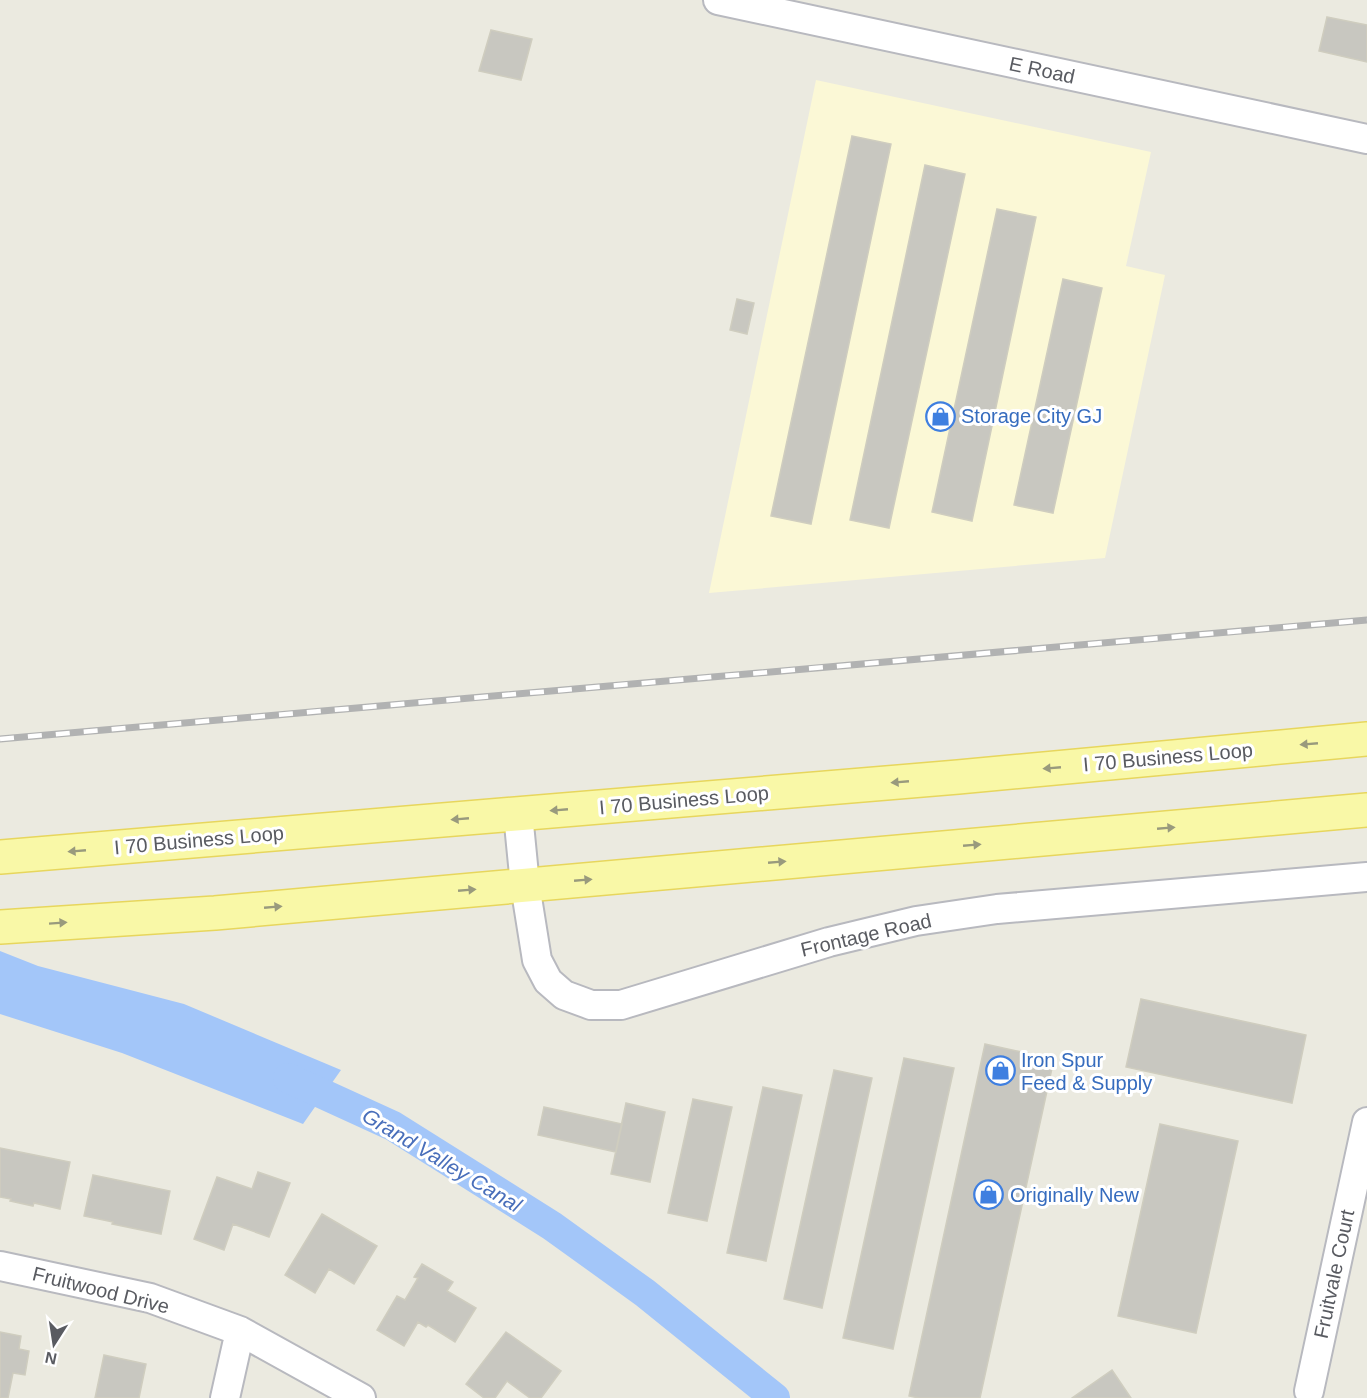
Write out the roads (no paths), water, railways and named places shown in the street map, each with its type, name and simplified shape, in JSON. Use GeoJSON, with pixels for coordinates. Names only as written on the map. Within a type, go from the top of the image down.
{"type":"FeatureCollection","features":[{"type":"Feature","properties":{"kind":"main road","name":"I 70 Business Loop"},"geometry":{"type":"LineString","coordinates":[[0,857],[946,778],[1367,739]]}},
{"type":"Feature","properties":{"kind":"main road"},"geometry":{"type":"LineString","coordinates":[[0,927],[215,913],[1367,810]]}},
{"type":"Feature","properties":{"kind":"street","name":"E Road"},"geometry":{"type":"LineString","coordinates":[[717,0],[1367,139]]}},
{"type":"Feature","properties":{"kind":"street","name":"Frontage Road"},"geometry":{"type":"LineString","coordinates":[[518,814],[525,885],[537,960],[548,981],[564,995],[591,1005],[621,1005],[829,942],[916,921],[997,909],[1367,877]]}},
{"type":"Feature","properties":{"kind":"street","name":"Fruitvale Court"},"geometry":{"type":"LineString","coordinates":[[1309,1391],[1367,1122]]}},
{"type":"Feature","properties":{"kind":"street","name":"Fruitwood Drive"},"geometry":{"type":"LineString","coordinates":[[0,1266],[150,1298],[240,1331],[361,1398]]}},
{"type":"Feature","properties":{"kind":"street"},"geometry":{"type":"LineString","coordinates":[[225,1398],[240,1331]]}},
{"type":"Feature","properties":{"kind":"water"},"geometry":{"type":"Polygon","coordinates":[[[0,951],[38,966],[184,1004],[341,1070],[303,1124],[122,1053],[0,1014],[0,951]]]}},
{"type":"Feature","properties":{"kind":"waterway","name":"Grand Valley Canal"},"geometry":{"type":"LineString","coordinates":[[288,1078],[393,1126],[552,1226],[645,1293],[775,1398]]}},
{"type":"Feature","properties":{"kind":"railway"},"geometry":{"type":"LineString","coordinates":[[0,739],[1367,620]]}},
{"type":"Feature","properties":{"kind":"place","name":"Storage City GJ"},"geometry":{"type":"Point","coordinates":[940,416]}},
{"type":"Feature","properties":{"kind":"place","name":"Iron Spur Feed & Supply"},"geometry":{"type":"Point","coordinates":[1000,1071]}},
{"type":"Feature","properties":{"kind":"place","name":"Originally New"},"geometry":{"type":"Point","coordinates":[989,1195]}}]}
